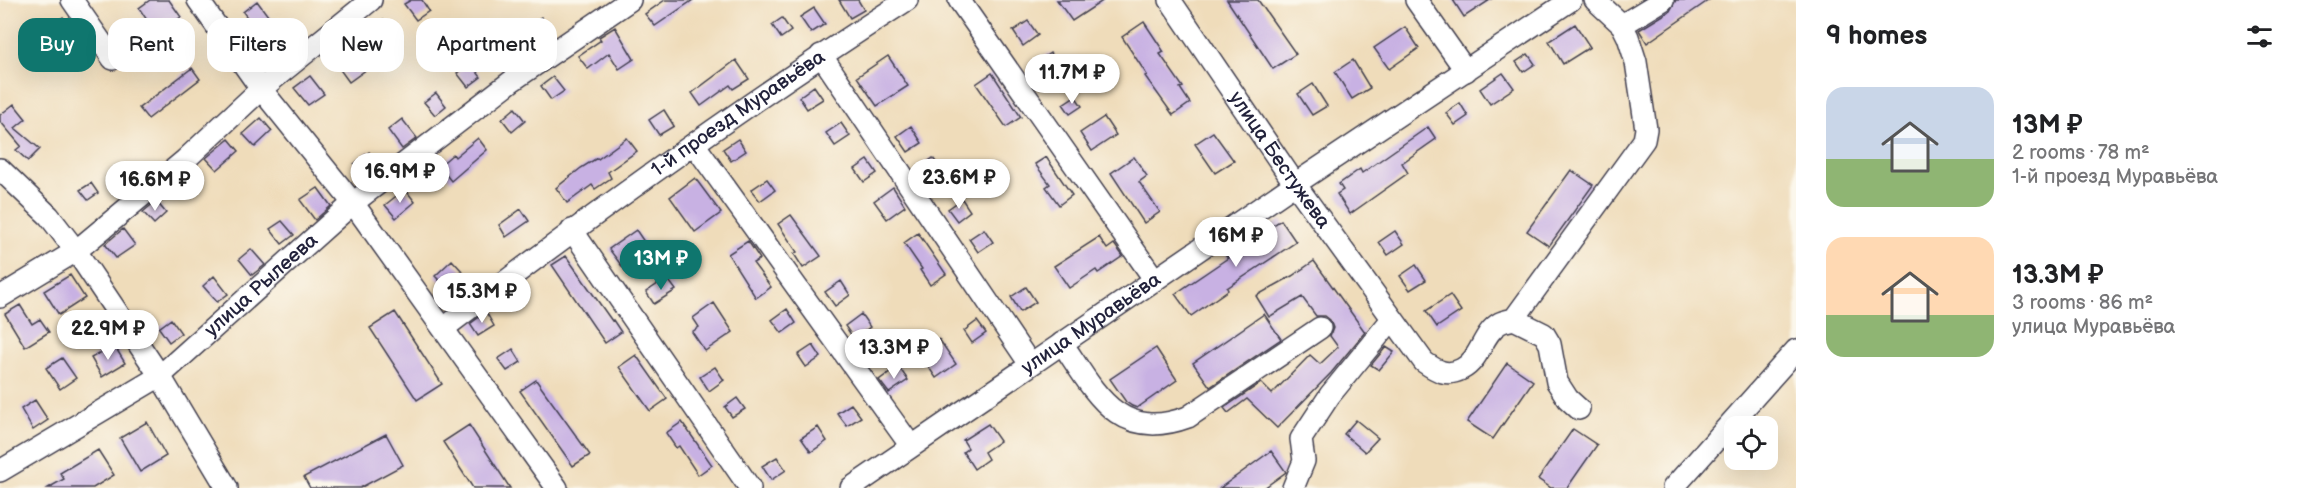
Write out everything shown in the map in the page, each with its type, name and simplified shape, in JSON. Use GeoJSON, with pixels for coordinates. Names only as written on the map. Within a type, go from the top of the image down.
{"type":"FeatureCollection","features":[{"type":"Feature","properties":{"kind":"street"},"geometry":{"type":"LineString","coordinates":[[72,0],[108,52]]}},
{"type":"Feature","properties":{"kind":"street"},"geometry":{"type":"LineString","coordinates":[[198,0],[261,89],[353,203],[557,488]]}},
{"type":"Feature","properties":{"kind":"street"},"geometry":{"type":"LineString","coordinates":[[0,297],[76,251],[185,160],[261,89],[371,0]]}},
{"type":"Feature","properties":{"kind":"street","name":"улица Рылеева"},"geometry":{"type":"LineString","coordinates":[[0,471],[160,376],[353,203],[513,81],[630,0]]}},
{"type":"Feature","properties":{"kind":"street","name":"1-й проезд Муравьёва"},"geometry":{"type":"LineString","coordinates":[[444,328],[572,230],[821,55],[908,0]]}},
{"type":"Feature","properties":{"kind":"street"},"geometry":{"type":"LineString","coordinates":[[959,0],[1155,280]]}},
{"type":"Feature","properties":{"kind":"street","name":"улица Бестужева"},"geometry":{"type":"LineString","coordinates":[[1170,0],[1295,184],[1424,362],[1440,373],[1454,374],[1476,357],[1491,331],[1500,323],[1514,319]]}},
{"type":"Feature","properties":{"kind":"street"},"geometry":{"type":"LineString","coordinates":[[1416,0],[1466,71]]}},
{"type":"Feature","properties":{"kind":"street","name":"улица Муравьёва"},"geometry":{"type":"LineString","coordinates":[[851,488],[1295,184],[1571,0]]}},
{"type":"Feature","properties":{"kind":"street"},"geometry":{"type":"LineString","coordinates":[[1579,409],[1568,399],[1557,382],[1550,344],[1544,334],[1514,319],[1644,140],[1647,129],[1636,62],[1622,25],[1595,0]]}},
{"type":"Feature","properties":{"kind":"street"},"geometry":{"type":"LineString","coordinates":[[1622,25],[1663,0]]}},
{"type":"Feature","properties":{"kind":"street"},"geometry":{"type":"LineString","coordinates":[[821,55],[1030,364]]}},
{"type":"Feature","properties":{"kind":"street"},"geometry":{"type":"LineString","coordinates":[[694,144],[910,446]]}},
{"type":"Feature","properties":{"kind":"street"},"geometry":{"type":"LineString","coordinates":[[0,169],[49,216],[76,251],[160,376],[227,488]]}},
{"type":"Feature","properties":{"kind":"street"},"geometry":{"type":"LineString","coordinates":[[572,230],[750,488]]}},
{"type":"Feature","properties":{"kind":"street"},"geometry":{"type":"LineString","coordinates":[[1293,488],[1304,461],[1301,439],[1330,395],[1392,319]]}},
{"type":"Feature","properties":{"kind":"street"},"geometry":{"type":"LineString","coordinates":[[1062,343],[1103,402],[1119,414],[1154,424],[1172,423],[1188,417],[1320,328]]}},
{"type":"Feature","properties":{"kind":"street"},"geometry":{"type":"LineString","coordinates":[[1673,488],[1796,350]]}},
{"type":"Feature","properties":{"kind":"building"},"geometry":{"type":"Polygon","coordinates":[[[150,0],[169,0],[181,17],[146,18],[139,8],[150,0]]]}},
{"type":"Feature","properties":{"kind":"building"},"geometry":{"type":"Polygon","coordinates":[[[411,0],[422,0],[429,11],[416,20],[404,4],[411,0]]]}},
{"type":"Feature","properties":{"kind":"building"},"geometry":{"type":"Polygon","coordinates":[[[665,0],[693,0],[655,26],[645,14],[665,0]]]}},
{"type":"Feature","properties":{"kind":"building"},"geometry":{"type":"Polygon","coordinates":[[[839,0],[858,0],[864,10],[850,18],[839,0]]]}},
{"type":"Feature","properties":{"kind":"building"},"geometry":{"type":"Polygon","coordinates":[[[1057,0],[1104,0],[1072,21],[1057,0]]]}},
{"type":"Feature","properties":{"kind":"building"},"geometry":{"type":"Polygon","coordinates":[[[1227,0],[1258,0],[1296,54],[1273,69],[1227,0]]]}},
{"type":"Feature","properties":{"kind":"building"},"geometry":{"type":"Polygon","coordinates":[[[1453,0],[1490,0],[1464,17],[1453,0]]]}},
{"type":"Feature","properties":{"kind":"building"},"geometry":{"type":"Polygon","coordinates":[[[1676,0],[1709,0],[1647,43],[1639,30],[1670,11],[1676,0]]]}},
{"type":"Feature","properties":{"kind":"building"},"geometry":{"type":"Polygon","coordinates":[[[257,1],[270,18],[247,18],[243,12],[257,1]]]}},
{"type":"Feature","properties":{"kind":"building"},"geometry":{"type":"Polygon","coordinates":[[[814,8],[825,24],[811,33],[800,17],[814,8]]]}},
{"type":"Feature","properties":{"kind":"building"},"geometry":{"type":"Polygon","coordinates":[[[782,18],[791,31],[781,38],[772,25],[782,18]]]}},
{"type":"Feature","properties":{"kind":"building"},"geometry":{"type":"Polygon","coordinates":[[[1028,21],[1038,35],[1023,46],[1013,31],[1028,21]]]}},
{"type":"Feature","properties":{"kind":"building"},"geometry":{"type":"Polygon","coordinates":[[[1144,22],[1164,52],[1160,54],[1183,87],[1180,88],[1190,103],[1173,115],[1145,76],[1147,75],[1122,37],[1144,22]]]}},
{"type":"Feature","properties":{"kind":"building"},"geometry":{"type":"Polygon","coordinates":[[[1575,24],[1590,47],[1563,64],[1549,41],[1575,24]]]}},
{"type":"Feature","properties":{"kind":"building"},"geometry":{"type":"Polygon","coordinates":[[[615,27],[634,59],[619,69],[609,53],[588,69],[578,56],[601,40],[599,37],[615,27]]]}},
{"type":"Feature","properties":{"kind":"building"},"geometry":{"type":"Polygon","coordinates":[[[1405,27],[1419,48],[1389,69],[1374,48],[1405,27]]]}},
{"type":"Feature","properties":{"kind":"building"},"geometry":{"type":"Polygon","coordinates":[[[1050,53],[1059,67],[1043,78],[1034,64],[1050,53]]]}},
{"type":"Feature","properties":{"kind":"building"},"geometry":{"type":"Polygon","coordinates":[[[1528,54],[1535,64],[1523,72],[1516,62],[1528,54]]]}},
{"type":"Feature","properties":{"kind":"building"},"geometry":{"type":"Polygon","coordinates":[[[888,56],[908,86],[877,106],[857,77],[888,56]]]}},
{"type":"Feature","properties":{"kind":"building"},"geometry":{"type":"Polygon","coordinates":[[[736,60],[749,79],[733,89],[730,85],[701,106],[692,93],[736,60]]]}},
{"type":"Feature","properties":{"kind":"building"},"geometry":{"type":"Polygon","coordinates":[[[1353,60],[1370,88],[1352,99],[1335,72],[1353,60]]]}},
{"type":"Feature","properties":{"kind":"building"},"geometry":{"type":"Polygon","coordinates":[[[187,72],[195,72],[200,79],[148,119],[139,108],[187,72]]]}},
{"type":"Feature","properties":{"kind":"building"},"geometry":{"type":"Polygon","coordinates":[[[342,72],[363,72],[349,82],[342,72]]]}},
{"type":"Feature","properties":{"kind":"building"},"geometry":{"type":"Polygon","coordinates":[[[477,72],[481,77],[468,87],[457,73],[477,72]]]}},
{"type":"Feature","properties":{"kind":"building"},"geometry":{"type":"Polygon","coordinates":[[[992,73],[1021,117],[1006,127],[976,84],[992,73]]]}},
{"type":"Feature","properties":{"kind":"building"},"geometry":{"type":"Polygon","coordinates":[[[1503,73],[1514,88],[1490,104],[1480,89],[1503,73]]]}},
{"type":"Feature","properties":{"kind":"building"},"geometry":{"type":"Polygon","coordinates":[[[310,76],[324,94],[308,105],[294,88],[310,76]]]}},
{"type":"Feature","properties":{"kind":"building"},"geometry":{"type":"Polygon","coordinates":[[[553,77],[564,91],[551,100],[541,86],[553,77]]]}},
{"type":"Feature","properties":{"kind":"building"},"geometry":{"type":"Polygon","coordinates":[[[1313,84],[1327,106],[1312,115],[1298,94],[1313,84]]]}},
{"type":"Feature","properties":{"kind":"building"},"geometry":{"type":"Polygon","coordinates":[[[814,86],[823,99],[807,109],[799,97],[814,86]]]}},
{"type":"Feature","properties":{"kind":"building"},"geometry":{"type":"Polygon","coordinates":[[[436,93],[446,106],[435,115],[424,102],[436,93]]]}},
{"type":"Feature","properties":{"kind":"building"},"geometry":{"type":"Polygon","coordinates":[[[1075,96],[1082,106],[1070,114],[1063,104],[1075,96]]]}},
{"type":"Feature","properties":{"kind":"building"},"geometry":{"type":"Polygon","coordinates":[[[1460,103],[1468,116],[1455,125],[1446,113],[1460,103]]]}},
{"type":"Feature","properties":{"kind":"building"},"geometry":{"type":"Polygon","coordinates":[[[14,104],[26,119],[15,128],[40,149],[28,161],[16,150],[21,146],[0,121],[0,115],[14,104]]]}},
{"type":"Feature","properties":{"kind":"building"},"geometry":{"type":"Polygon","coordinates":[[[515,108],[525,121],[512,132],[502,119],[515,108]]]}},
{"type":"Feature","properties":{"kind":"building"},"geometry":{"type":"Polygon","coordinates":[[[664,110],[674,126],[659,135],[649,120],[664,110]]]}},
{"type":"Feature","properties":{"kind":"building"},"geometry":{"type":"Polygon","coordinates":[[[1104,117],[1116,135],[1092,151],[1080,133],[1104,117]]]}},
{"type":"Feature","properties":{"kind":"building"},"geometry":{"type":"Polygon","coordinates":[[[261,118],[272,131],[255,147],[243,134],[261,118]]]}},
{"type":"Feature","properties":{"kind":"building"},"geometry":{"type":"Polygon","coordinates":[[[402,119],[417,138],[402,149],[388,130],[402,119]]]}},
{"type":"Feature","properties":{"kind":"building"},"geometry":{"type":"Polygon","coordinates":[[[841,123],[850,136],[835,146],[826,133],[841,123]]]}},
{"type":"Feature","properties":{"kind":"building"},"geometry":{"type":"Polygon","coordinates":[[[911,126],[922,143],[908,152],[897,136],[911,126]]]}},
{"type":"Feature","properties":{"kind":"building"},"geometry":{"type":"Polygon","coordinates":[[[1428,127],[1436,139],[1402,163],[1408,173],[1350,214],[1337,194],[1343,190],[1339,184],[1360,169],[1362,173],[1428,127]]]}},
{"type":"Feature","properties":{"kind":"building"},"geometry":{"type":"Polygon","coordinates":[[[1213,132],[1234,161],[1215,173],[1195,144],[1213,132]]]}},
{"type":"Feature","properties":{"kind":"building"},"geometry":{"type":"Polygon","coordinates":[[[478,138],[487,150],[451,181],[439,166],[453,154],[455,157],[478,138]]]}},
{"type":"Feature","properties":{"kind":"building"},"geometry":{"type":"Polygon","coordinates":[[[627,138],[637,151],[608,172],[611,178],[595,189],[592,185],[567,203],[556,188],[581,168],[627,138]]]}},
{"type":"Feature","properties":{"kind":"building"},"geometry":{"type":"Polygon","coordinates":[[[229,139],[239,151],[217,170],[206,158],[229,139]]]}},
{"type":"Feature","properties":{"kind":"building"},"geometry":{"type":"Polygon","coordinates":[[[738,139],[746,151],[731,161],[723,149],[738,139]]]}},
{"type":"Feature","properties":{"kind":"building"},"geometry":{"type":"Polygon","coordinates":[[[369,152],[378,165],[364,176],[354,164],[369,152]]]}},
{"type":"Feature","properties":{"kind":"building"},"geometry":{"type":"Polygon","coordinates":[[[1046,157],[1072,195],[1059,205],[1046,187],[1050,184],[1035,164],[1046,157]]]}},
{"type":"Feature","properties":{"kind":"building"},"geometry":{"type":"Polygon","coordinates":[[[1134,157],[1147,176],[1139,182],[1160,212],[1144,223],[1111,173],[1134,157]]]}},
{"type":"Feature","properties":{"kind":"building"},"geometry":{"type":"Polygon","coordinates":[[[933,158],[943,172],[929,182],[919,168],[933,158]]]}},
{"type":"Feature","properties":{"kind":"building"},"geometry":{"type":"Polygon","coordinates":[[[868,160],[877,173],[864,182],[855,169],[868,160]]]}},
{"type":"Feature","properties":{"kind":"building"},"geometry":{"type":"Polygon","coordinates":[[[1571,170],[1593,185],[1549,246],[1527,231],[1571,170]]]}},
{"type":"Feature","properties":{"kind":"building"},"geometry":{"type":"Polygon","coordinates":[[[188,174],[198,186],[184,197],[174,186],[188,174]]]}},
{"type":"Feature","properties":{"kind":"building"},"geometry":{"type":"Polygon","coordinates":[[[695,178],[721,213],[695,232],[670,197],[695,178]]]}},
{"type":"Feature","properties":{"kind":"building"},"geometry":{"type":"Polygon","coordinates":[[[767,179],[775,190],[760,201],[751,190],[767,179]]]}},
{"type":"Feature","properties":{"kind":"building"},"geometry":{"type":"Polygon","coordinates":[[[91,183],[98,193],[88,200],[80,190],[91,183]]]}},
{"type":"Feature","properties":{"kind":"building"},"geometry":{"type":"Polygon","coordinates":[[[893,187],[905,206],[887,219],[874,201],[893,187]]]}},
{"type":"Feature","properties":{"kind":"building"},"geometry":{"type":"Polygon","coordinates":[[[318,188],[331,206],[315,220],[300,200],[318,188]]]}},
{"type":"Feature","properties":{"kind":"building"},"geometry":{"type":"Polygon","coordinates":[[[405,189],[415,202],[396,218],[385,205],[405,189]]]}},
{"type":"Feature","properties":{"kind":"building"},"geometry":{"type":"Polygon","coordinates":[[[962,199],[970,211],[957,221],[948,209],[962,199]]]}},
{"type":"Feature","properties":{"kind":"building"},"geometry":{"type":"Polygon","coordinates":[[[156,201],[166,213],[154,224],[143,212],[156,201]]]}},
{"type":"Feature","properties":{"kind":"building"},"geometry":{"type":"Polygon","coordinates":[[[521,209],[529,221],[506,237],[499,225],[521,209]]]}},
{"type":"Feature","properties":{"kind":"building"},"geometry":{"type":"Polygon","coordinates":[[[791,215],[821,256],[803,268],[794,254],[797,252],[778,224],[791,215]]]}},
{"type":"Feature","properties":{"kind":"building"},"geometry":{"type":"Polygon","coordinates":[[[1281,220],[1296,242],[1227,288],[1228,290],[1191,316],[1175,294],[1228,258],[1226,256],[1281,220]]]}},
{"type":"Feature","properties":{"kind":"building"},"geometry":{"type":"Polygon","coordinates":[[[282,221],[294,235],[282,244],[270,229],[282,221]]]}},
{"type":"Feature","properties":{"kind":"building"},"geometry":{"type":"Polygon","coordinates":[[[123,229],[135,245],[116,258],[105,244],[123,229]]]}},
{"type":"Feature","properties":{"kind":"building"},"geometry":{"type":"Polygon","coordinates":[[[984,229],[993,242],[978,252],[969,239],[984,229]]]}},
{"type":"Feature","properties":{"kind":"building"},"geometry":{"type":"Polygon","coordinates":[[[636,230],[653,255],[627,273],[609,249],[636,230]]]}},
{"type":"Feature","properties":{"kind":"building"},"geometry":{"type":"Polygon","coordinates":[[[1395,231],[1404,244],[1388,255],[1379,242],[1395,231]]]}},
{"type":"Feature","properties":{"kind":"building"},"geometry":{"type":"Polygon","coordinates":[[[918,233],[946,274],[930,285],[904,243],[918,233]]]}},
{"type":"Feature","properties":{"kind":"building"},"geometry":{"type":"Polygon","coordinates":[[[1099,237],[1107,249],[1114,244],[1123,256],[1098,273],[1096,270],[1069,288],[1054,266],[1099,237]]]}},
{"type":"Feature","properties":{"kind":"building"},"geometry":{"type":"Polygon","coordinates":[[[748,241],[760,259],[753,263],[771,287],[756,298],[728,254],[748,241]]]}},
{"type":"Feature","properties":{"kind":"building"},"geometry":{"type":"Polygon","coordinates":[[[251,249],[265,265],[252,275],[239,259],[251,249]]]}},
{"type":"Feature","properties":{"kind":"building"},"geometry":{"type":"Polygon","coordinates":[[[566,256],[621,332],[605,343],[552,265],[566,256]]]}},
{"type":"Feature","properties":{"kind":"building"},"geometry":{"type":"Polygon","coordinates":[[[452,260],[462,271],[445,286],[435,276],[452,260]]]}},
{"type":"Feature","properties":{"kind":"building"},"geometry":{"type":"Polygon","coordinates":[[[1314,261],[1365,332],[1331,373],[1277,428],[1247,399],[1228,413],[1224,408],[1261,383],[1272,394],[1310,355],[1320,364],[1338,347],[1330,336],[1333,328],[1330,320],[1325,316],[1316,316],[1302,297],[1269,317],[1256,296],[1314,261]]]}},
{"type":"Feature","properties":{"kind":"building"},"geometry":{"type":"Polygon","coordinates":[[[1416,265],[1426,280],[1410,290],[1400,276],[1416,265]]]}},
{"type":"Feature","properties":{"kind":"building"},"geometry":{"type":"Polygon","coordinates":[[[70,275],[85,298],[59,315],[44,291],[70,275]]]}},
{"type":"Feature","properties":{"kind":"building"},"geometry":{"type":"Polygon","coordinates":[[[214,276],[228,294],[217,302],[203,286],[214,276]]]}},
{"type":"Feature","properties":{"kind":"building"},"geometry":{"type":"Polygon","coordinates":[[[667,278],[676,290],[654,304],[646,292],[667,278]]]}},
{"type":"Feature","properties":{"kind":"building"},"geometry":{"type":"Polygon","coordinates":[[[841,281],[850,295],[835,306],[825,292],[841,281]]]}},
{"type":"Feature","properties":{"kind":"building"},"geometry":{"type":"Polygon","coordinates":[[[1026,287],[1036,302],[1020,312],[1011,297],[1026,287]]]}},
{"type":"Feature","properties":{"kind":"building"},"geometry":{"type":"Polygon","coordinates":[[[1450,295],[1461,311],[1437,327],[1426,311],[1450,295]]]}},
{"type":"Feature","properties":{"kind":"building"},"geometry":{"type":"Polygon","coordinates":[[[714,303],[733,332],[705,351],[692,332],[699,327],[693,318],[714,303]]]}},
{"type":"Feature","properties":{"kind":"building"},"geometry":{"type":"Polygon","coordinates":[[[20,305],[32,324],[40,319],[49,332],[25,347],[5,314],[20,305]]]}},
{"type":"Feature","properties":{"kind":"building"},"geometry":{"type":"Polygon","coordinates":[[[787,309],[796,323],[782,333],[772,320],[787,309]]]}},
{"type":"Feature","properties":{"kind":"building"},"geometry":{"type":"Polygon","coordinates":[[[395,312],[442,384],[417,400],[370,328],[395,312]]]}},
{"type":"Feature","properties":{"kind":"building"},"geometry":{"type":"Polygon","coordinates":[[[486,312],[494,326],[478,336],[470,324],[486,312]]]}},
{"type":"Feature","properties":{"kind":"building"},"geometry":{"type":"Polygon","coordinates":[[[861,314],[870,327],[854,339],[845,326],[861,314]]]}},
{"type":"Feature","properties":{"kind":"building"},"geometry":{"type":"Polygon","coordinates":[[[1264,314],[1281,339],[1210,387],[1193,363],[1264,314]]]}},
{"type":"Feature","properties":{"kind":"building"},"geometry":{"type":"Polygon","coordinates":[[[171,319],[181,333],[169,342],[159,328],[171,319]]]}},
{"type":"Feature","properties":{"kind":"building"},"geometry":{"type":"Polygon","coordinates":[[[977,321],[986,333],[972,343],[964,331],[977,321]]]}},
{"type":"Feature","properties":{"kind":"building"},"geometry":{"type":"Polygon","coordinates":[[[939,339],[956,364],[936,378],[919,353],[939,339]]]}},
{"type":"Feature","properties":{"kind":"building"},"geometry":{"type":"Polygon","coordinates":[[[114,345],[125,363],[102,377],[91,358],[114,345]]]}},
{"type":"Feature","properties":{"kind":"building"},"geometry":{"type":"Polygon","coordinates":[[[813,345],[821,357],[806,367],[798,355],[813,345]]]}},
{"type":"Feature","properties":{"kind":"building"},"geometry":{"type":"Polygon","coordinates":[[[1386,347],[1394,352],[1379,370],[1371,365],[1386,347]]]}},
{"type":"Feature","properties":{"kind":"building"},"geometry":{"type":"Polygon","coordinates":[[[1156,348],[1177,380],[1137,408],[1126,402],[1110,379],[1156,348]]]}},
{"type":"Feature","properties":{"kind":"building"},"geometry":{"type":"Polygon","coordinates":[[[513,349],[521,362],[507,371],[498,359],[513,349]]]}},
{"type":"Feature","properties":{"kind":"building"},"geometry":{"type":"Polygon","coordinates":[[[636,355],[667,399],[650,411],[619,367],[636,355]]]}},
{"type":"Feature","properties":{"kind":"building"},"geometry":{"type":"Polygon","coordinates":[[[62,358],[76,378],[60,389],[46,368],[62,358]]]}},
{"type":"Feature","properties":{"kind":"building"},"geometry":{"type":"Polygon","coordinates":[[[1507,363],[1533,381],[1493,439],[1467,422],[1507,363]]]}},
{"type":"Feature","properties":{"kind":"building"},"geometry":{"type":"Polygon","coordinates":[[[898,366],[908,380],[889,393],[879,380],[898,366]]]}},
{"type":"Feature","properties":{"kind":"building"},"geometry":{"type":"Polygon","coordinates":[[[715,367],[724,380],[709,391],[700,377],[715,367]]]}},
{"type":"Feature","properties":{"kind":"building"},"geometry":{"type":"Polygon","coordinates":[[[536,380],[590,455],[573,466],[520,391],[536,380]]]}},
{"type":"Feature","properties":{"kind":"building"},"geometry":{"type":"Polygon","coordinates":[[[737,398],[745,409],[732,417],[725,407],[737,398]]]}},
{"type":"Feature","properties":{"kind":"building"},"geometry":{"type":"Polygon","coordinates":[[[35,400],[48,420],[33,430],[21,409],[35,400]]]}},
{"type":"Feature","properties":{"kind":"building"},"geometry":{"type":"Polygon","coordinates":[[[851,404],[861,417],[847,426],[837,413],[851,404]]]}},
{"type":"Feature","properties":{"kind":"building"},"geometry":{"type":"Polygon","coordinates":[[[1356,420],[1378,438],[1365,452],[1344,434],[1356,420]]]}},
{"type":"Feature","properties":{"kind":"building"},"geometry":{"type":"Polygon","coordinates":[[[147,422],[166,456],[140,472],[120,438],[147,422]]]}},
{"type":"Feature","properties":{"kind":"building"},"geometry":{"type":"Polygon","coordinates":[[[682,422],[712,465],[698,475],[679,446],[676,448],[666,433],[682,422]]]}},
{"type":"Feature","properties":{"kind":"building"},"geometry":{"type":"Polygon","coordinates":[[[988,424],[1000,441],[984,452],[988,459],[974,469],[963,452],[968,448],[963,440],[988,424]]]}},
{"type":"Feature","properties":{"kind":"building"},"geometry":{"type":"Polygon","coordinates":[[[469,425],[510,488],[473,488],[443,442],[469,425]]]}},
{"type":"Feature","properties":{"kind":"building"},"geometry":{"type":"Polygon","coordinates":[[[818,427],[827,441],[811,452],[801,438],[818,427]]]}},
{"type":"Feature","properties":{"kind":"building"},"geometry":{"type":"Polygon","coordinates":[[[1573,429],[1597,445],[1567,488],[1551,488],[1538,479],[1573,429]]]}},
{"type":"Feature","properties":{"kind":"building"},"geometry":{"type":"Polygon","coordinates":[[[386,434],[403,465],[360,488],[310,488],[304,477],[386,434]]]}},
{"type":"Feature","properties":{"kind":"building"},"geometry":{"type":"Polygon","coordinates":[[[98,450],[114,475],[93,488],[48,488],[64,479],[60,473],[98,450]]]}},
{"type":"Feature","properties":{"kind":"building"},"geometry":{"type":"Polygon","coordinates":[[[1271,451],[1286,472],[1264,488],[1220,488],[1271,451]]]}},
{"type":"Feature","properties":{"kind":"building"},"geometry":{"type":"Polygon","coordinates":[[[777,457],[786,470],[771,480],[762,466],[777,457]]]}}]}
